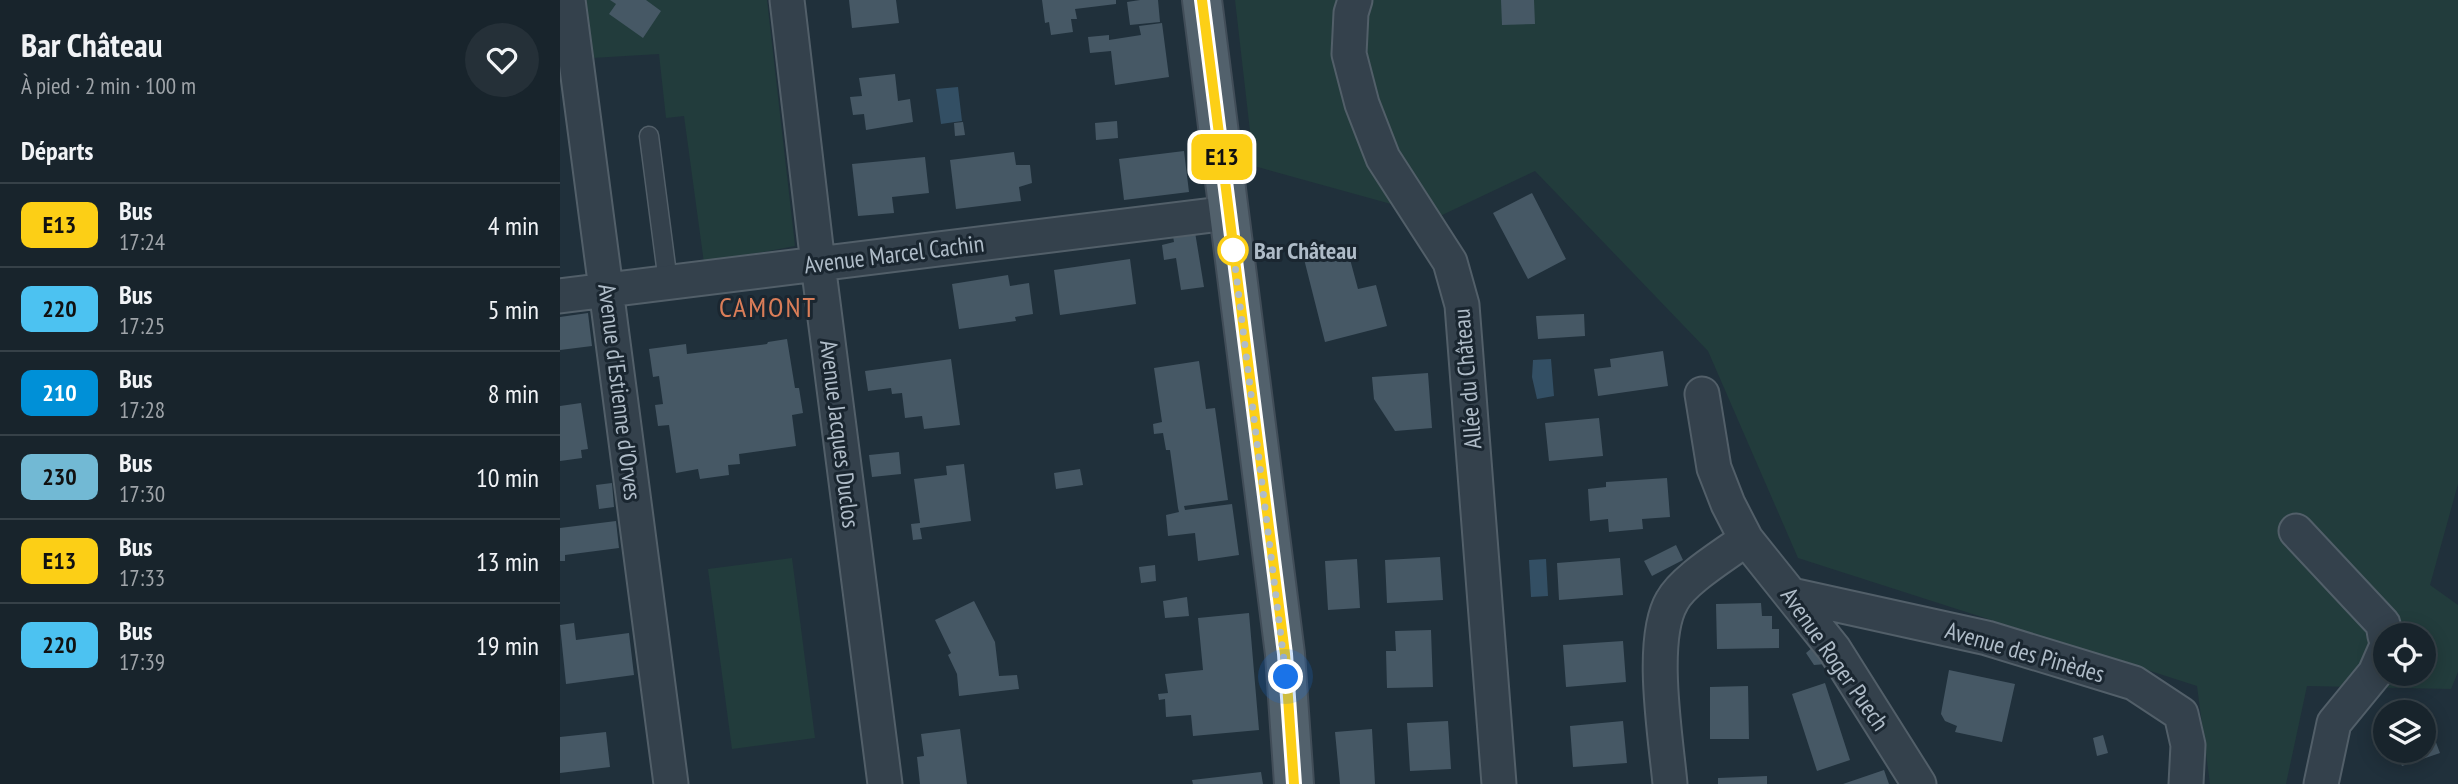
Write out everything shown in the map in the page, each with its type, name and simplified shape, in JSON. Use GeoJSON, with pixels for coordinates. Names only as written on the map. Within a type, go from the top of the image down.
{"type":"FeatureCollection","features":[{"type":"Feature","properties":{"kind":"main road"},"geometry":{"type":"LineString","coordinates":[[1202,0],[1285,654],[1294,784]]}},
{"type":"Feature","properties":{"kind":"street","name":"Avenue d'Estienne d'Orves"},"geometry":{"type":"LineString","coordinates":[[568,0],[671,784]]}},
{"type":"Feature","properties":{"kind":"street","name":"Avenue Jacques Duclos"},"geometry":{"type":"LineString","coordinates":[[787,0],[885,784]]}},
{"type":"Feature","properties":{"kind":"street","name":"Allée du Château"},"geometry":{"type":"LineString","coordinates":[[1355,0],[1351,13],[1349,54],[1362,104],[1383,159],[1450,262],[1462,305],[1499,784]]}},
{"type":"Feature","properties":{"kind":"street","name":"Avenue Marcel Cachin"},"geometry":{"type":"LineString","coordinates":[[560,296],[1229,213]]}},
{"type":"Feature","properties":{"kind":"street","name":"Avenue Roger Puech"},"geometry":{"type":"LineString","coordinates":[[1702,394],[1714,468],[1728,504],[1746,538],[1834,649],[1919,784]]}},
{"type":"Feature","properties":{"kind":"street"},"geometry":{"type":"LineString","coordinates":[[2296,531],[2382,623]]}},
{"type":"Feature","properties":{"kind":"street"},"geometry":{"type":"LineString","coordinates":[[1670,784],[1661,678],[1661,646],[1666,617],[1672,601],[1682,589],[1746,538]]}},
{"type":"Feature","properties":{"kind":"street","name":"Avenue des Pinèdes"},"geometry":{"type":"LineString","coordinates":[[1792,595],[1987,638],[2134,684],[2181,714],[2188,745],[2186,784]]}},
{"type":"Feature","properties":{"kind":"street"},"geometry":{"type":"LineString","coordinates":[[2322,784],[2334,723],[2373,675]]}},
{"type":"Feature","properties":{"kind":"lane"},"geometry":{"type":"LineString","coordinates":[[649,136],[668,282]]}},
{"type":"Feature","properties":{"kind":"green space"},"geometry":{"type":"Polygon","coordinates":[[[584,0],[767,0],[795,246],[704,263],[684,116],[666,118],[659,54],[592,58],[584,0]]]}},
{"type":"Feature","properties":{"kind":"green space"},"geometry":{"type":"Polygon","coordinates":[[[1235,0],[2458,0],[2458,484],[2430,585],[2458,605],[2458,672],[2451,689],[2307,686],[2286,784],[2210,784],[2197,686],[1798,558],[1708,351],[1535,171],[1438,217],[1254,166],[1235,0]]]}},
{"type":"Feature","properties":{"kind":"green space"},"geometry":{"type":"Polygon","coordinates":[[[792,558],[815,738],[732,749],[708,569],[792,558]]]}},
{"type":"Feature","properties":{"kind":"water"},"geometry":{"type":"Polygon","coordinates":[[[958,87],[962,121],[941,124],[936,89],[958,87]]]}},
{"type":"Feature","properties":{"kind":"water"},"geometry":{"type":"Polygon","coordinates":[[[1551,359],[1554,396],[1537,399],[1532,377],[1533,360],[1551,359]]]}},
{"type":"Feature","properties":{"kind":"water"},"geometry":{"type":"Polygon","coordinates":[[[1546,559],[1548,596],[1531,597],[1529,560],[1546,559]]]}},
{"type":"Feature","properties":{"kind":"building"},"geometry":{"type":"Polygon","coordinates":[[[610,0],[646,0],[661,11],[643,38],[609,14],[616,4],[610,0]]]}},
{"type":"Feature","properties":{"kind":"building"},"geometry":{"type":"Polygon","coordinates":[[[849,0],[896,0],[899,23],[852,28],[849,0]]]}},
{"type":"Feature","properties":{"kind":"building"},"geometry":{"type":"Polygon","coordinates":[[[1042,0],[1116,0],[1116,4],[1075,9],[1077,19],[1071,19],[1073,32],[1051,35],[1049,22],[1045,23],[1042,0]]]}},
{"type":"Feature","properties":{"kind":"building"},"geometry":{"type":"Polygon","coordinates":[[[1158,0],[1160,22],[1130,25],[1127,2],[1158,0]]]}},
{"type":"Feature","properties":{"kind":"building"},"geometry":{"type":"Polygon","coordinates":[[[1501,0],[1534,0],[1535,24],[1502,25],[1501,0]]]}},
{"type":"Feature","properties":{"kind":"building"},"geometry":{"type":"Polygon","coordinates":[[[1162,23],[1169,77],[1115,85],[1111,51],[1090,53],[1088,37],[1109,35],[1109,40],[1141,35],[1139,26],[1162,23]]]}},
{"type":"Feature","properties":{"kind":"building"},"geometry":{"type":"Polygon","coordinates":[[[895,74],[898,101],[910,99],[913,122],[866,130],[864,114],[853,115],[850,97],[862,96],[859,78],[895,74]]]}},
{"type":"Feature","properties":{"kind":"building"},"geometry":{"type":"Polygon","coordinates":[[[1117,121],[1118,138],[1096,140],[1095,123],[1117,121]]]}},
{"type":"Feature","properties":{"kind":"building"},"geometry":{"type":"Polygon","coordinates":[[[963,122],[965,135],[955,136],[954,123],[963,122]]]}},
{"type":"Feature","properties":{"kind":"building"},"geometry":{"type":"Polygon","coordinates":[[[1184,151],[1189,192],[1124,200],[1119,159],[1184,151]]]}},
{"type":"Feature","properties":{"kind":"building"},"geometry":{"type":"Polygon","coordinates":[[[1014,152],[1016,165],[1030,165],[1032,183],[1019,187],[1021,201],[956,209],[950,160],[1014,152]]]}},
{"type":"Feature","properties":{"kind":"building"},"geometry":{"type":"Polygon","coordinates":[[[925,157],[929,193],[892,197],[894,213],[858,216],[852,164],[925,157]]]}},
{"type":"Feature","properties":{"kind":"building"},"geometry":{"type":"Polygon","coordinates":[[[1532,193],[1566,259],[1528,279],[1493,213],[1532,193]]]}},
{"type":"Feature","properties":{"kind":"building"},"geometry":{"type":"Polygon","coordinates":[[[1195,232],[1204,287],[1181,290],[1176,258],[1164,260],[1162,245],[1174,242],[1173,236],[1195,232]]]}},
{"type":"Feature","properties":{"kind":"building"},"geometry":{"type":"Polygon","coordinates":[[[1347,248],[1358,289],[1376,285],[1387,326],[1325,342],[1304,259],[1347,248]]]}},
{"type":"Feature","properties":{"kind":"building"},"geometry":{"type":"Polygon","coordinates":[[[1130,259],[1136,304],[1060,315],[1054,270],[1130,259]]]}},
{"type":"Feature","properties":{"kind":"building"},"geometry":{"type":"Polygon","coordinates":[[[1008,275],[1010,286],[1029,283],[1033,314],[1015,317],[1016,321],[959,329],[952,284],[1008,275]]]}},
{"type":"Feature","properties":{"kind":"building"},"geometry":{"type":"Polygon","coordinates":[[[588,313],[592,346],[560,350],[560,317],[588,313]]]}},
{"type":"Feature","properties":{"kind":"building"},"geometry":{"type":"Polygon","coordinates":[[[1584,314],[1585,336],[1538,339],[1536,316],[1584,314]]]}},
{"type":"Feature","properties":{"kind":"building"},"geometry":{"type":"Polygon","coordinates":[[[787,339],[795,388],[799,388],[803,413],[792,415],[796,446],[739,454],[740,464],[728,465],[729,475],[700,479],[698,469],[676,473],[669,425],[658,426],[655,405],[663,404],[659,376],[653,377],[649,349],[686,344],[687,354],[787,339]]]}},
{"type":"Feature","properties":{"kind":"building"},"geometry":{"type":"Polygon","coordinates":[[[1663,351],[1668,386],[1598,396],[1594,369],[1611,367],[1610,359],[1663,351]]]}},
{"type":"Feature","properties":{"kind":"building"},"geometry":{"type":"Polygon","coordinates":[[[951,359],[960,425],[924,429],[922,416],[905,418],[902,393],[892,394],[891,388],[868,391],[865,371],[951,359]]]}},
{"type":"Feature","properties":{"kind":"building"},"geometry":{"type":"Polygon","coordinates":[[[1199,361],[1206,409],[1215,408],[1228,500],[1184,506],[1185,510],[1232,504],[1239,555],[1198,561],[1195,533],[1168,536],[1166,515],[1179,512],[1170,450],[1166,450],[1163,433],[1154,434],[1153,424],[1162,422],[1154,368],[1199,361]]]}},
{"type":"Feature","properties":{"kind":"building"},"geometry":{"type":"Polygon","coordinates":[[[1428,373],[1432,428],[1395,431],[1374,399],[1372,377],[1428,373]]]}},
{"type":"Feature","properties":{"kind":"building"},"geometry":{"type":"Polygon","coordinates":[[[581,403],[588,449],[581,450],[582,458],[560,461],[560,406],[581,403]]]}},
{"type":"Feature","properties":{"kind":"building"},"geometry":{"type":"Polygon","coordinates":[[[1599,418],[1603,456],[1549,461],[1545,423],[1599,418]]]}},
{"type":"Feature","properties":{"kind":"building"},"geometry":{"type":"Polygon","coordinates":[[[899,452],[901,474],[872,477],[869,455],[899,452]]]}},
{"type":"Feature","properties":{"kind":"building"},"geometry":{"type":"Polygon","coordinates":[[[964,464],[971,521],[920,528],[922,539],[913,540],[911,524],[920,523],[914,479],[947,475],[946,466],[964,464]]]}},
{"type":"Feature","properties":{"kind":"building"},"geometry":{"type":"Polygon","coordinates":[[[1080,469],[1083,485],[1056,489],[1054,473],[1080,469]]]}},
{"type":"Feature","properties":{"kind":"building"},"geometry":{"type":"Polygon","coordinates":[[[1667,478],[1670,517],[1642,519],[1643,529],[1609,532],[1608,519],[1590,521],[1588,489],[1606,487],[1606,482],[1667,478]]]}},
{"type":"Feature","properties":{"kind":"building"},"geometry":{"type":"Polygon","coordinates":[[[612,483],[614,507],[599,509],[596,485],[612,483]]]}},
{"type":"Feature","properties":{"kind":"building"},"geometry":{"type":"Polygon","coordinates":[[[616,521],[619,548],[565,555],[565,561],[560,561],[560,528],[616,521]]]}},
{"type":"Feature","properties":{"kind":"building"},"geometry":{"type":"Polygon","coordinates":[[[1676,545],[1683,560],[1652,576],[1644,561],[1676,545]]]}},
{"type":"Feature","properties":{"kind":"building"},"geometry":{"type":"Polygon","coordinates":[[[1440,557],[1443,600],[1387,603],[1385,560],[1440,557]]]}},
{"type":"Feature","properties":{"kind":"building"},"geometry":{"type":"Polygon","coordinates":[[[1620,558],[1623,595],[1559,600],[1557,563],[1620,558]]]}},
{"type":"Feature","properties":{"kind":"building"},"geometry":{"type":"Polygon","coordinates":[[[1357,559],[1360,608],[1328,610],[1325,561],[1357,559]]]}},
{"type":"Feature","properties":{"kind":"building"},"geometry":{"type":"Polygon","coordinates":[[[1155,565],[1156,581],[1141,583],[1139,567],[1155,565]]]}},
{"type":"Feature","properties":{"kind":"building"},"geometry":{"type":"Polygon","coordinates":[[[1187,597],[1189,616],[1165,618],[1163,601],[1187,597]]]}},
{"type":"Feature","properties":{"kind":"building"},"geometry":{"type":"Polygon","coordinates":[[[974,601],[995,642],[999,676],[1017,675],[1019,689],[959,696],[957,674],[948,655],[951,653],[935,620],[974,601]]]}},
{"type":"Feature","properties":{"kind":"building"},"geometry":{"type":"Polygon","coordinates":[[[1761,603],[1762,616],[1772,616],[1772,629],[1779,629],[1779,648],[1717,649],[1716,604],[1761,603]]]}},
{"type":"Feature","properties":{"kind":"building"},"geometry":{"type":"Polygon","coordinates":[[[1249,613],[1259,730],[1193,736],[1191,715],[1166,717],[1165,699],[1159,700],[1158,694],[1168,693],[1165,674],[1203,670],[1198,618],[1249,613]]]}},
{"type":"Feature","properties":{"kind":"building"},"geometry":{"type":"Polygon","coordinates":[[[574,623],[576,640],[629,633],[634,675],[566,684],[560,625],[574,623]]]}},
{"type":"Feature","properties":{"kind":"building"},"geometry":{"type":"Polygon","coordinates":[[[1431,630],[1433,687],[1387,688],[1386,651],[1396,651],[1395,631],[1431,630]]]}},
{"type":"Feature","properties":{"kind":"building"},"geometry":{"type":"Polygon","coordinates":[[[1623,641],[1626,682],[1566,687],[1563,645],[1623,641]]]}},
{"type":"Feature","properties":{"kind":"building"},"geometry":{"type":"Polygon","coordinates":[[[1813,647],[1826,664],[1814,665],[1806,653],[1813,647]]]}},
{"type":"Feature","properties":{"kind":"building"},"geometry":{"type":"Polygon","coordinates":[[[1949,670],[2015,684],[2002,742],[1955,732],[1957,726],[1945,721],[1941,714],[1949,670]]]}},
{"type":"Feature","properties":{"kind":"building"},"geometry":{"type":"Polygon","coordinates":[[[1825,683],[1850,760],[1817,771],[1792,694],[1825,683]]]}},
{"type":"Feature","properties":{"kind":"building"},"geometry":{"type":"Polygon","coordinates":[[[1748,686],[1749,739],[1710,739],[1710,687],[1748,686]]]}},
{"type":"Feature","properties":{"kind":"building"},"geometry":{"type":"Polygon","coordinates":[[[1448,721],[1451,769],[1410,771],[1407,723],[1448,721]]]}},
{"type":"Feature","properties":{"kind":"building"},"geometry":{"type":"Polygon","coordinates":[[[1623,721],[1627,763],[1573,767],[1570,726],[1623,721]]]}},
{"type":"Feature","properties":{"kind":"building"},"geometry":{"type":"Polygon","coordinates":[[[960,729],[967,784],[920,784],[917,757],[924,756],[921,734],[960,729]]]}},
{"type":"Feature","properties":{"kind":"building"},"geometry":{"type":"Polygon","coordinates":[[[1372,729],[1375,784],[1340,784],[1335,732],[1372,729]]]}},
{"type":"Feature","properties":{"kind":"building"},"geometry":{"type":"Polygon","coordinates":[[[606,732],[610,767],[560,773],[560,737],[606,732]]]}},
{"type":"Feature","properties":{"kind":"building"},"geometry":{"type":"Polygon","coordinates":[[[2103,735],[2108,753],[2097,756],[2093,738],[2103,735]]]}},
{"type":"Feature","properties":{"kind":"building"},"geometry":{"type":"Polygon","coordinates":[[[1884,770],[1889,784],[1843,784],[1884,770]]]}},
{"type":"Feature","properties":{"kind":"building"},"geometry":{"type":"Polygon","coordinates":[[[1261,772],[1263,784],[1193,784],[1192,780],[1261,772]]]}},
{"type":"Feature","properties":{"kind":"building"},"geometry":{"type":"Polygon","coordinates":[[[1767,776],[1767,784],[1718,784],[1718,778],[1767,776]]]}},
{"type":"Feature","properties":{"kind":"bus line","name":"E13"},"geometry":{"type":"LineString","coordinates":[[1202,0],[1285,654],[1294,784]]}},
{"type":"Feature","properties":{"kind":"place","name":"Bar Château"},"geometry":{"type":"Point","coordinates":[1233,250]}},
{"type":"Feature","properties":{"kind":"district","name":"CAMONT"},"geometry":{"type":"Point","coordinates":[768,306]}},
{"type":"Feature","properties":{"kind":"route"},"geometry":{"type":"LineString","coordinates":[[1233,250],[1232,241],[1286,677]]}}]}
